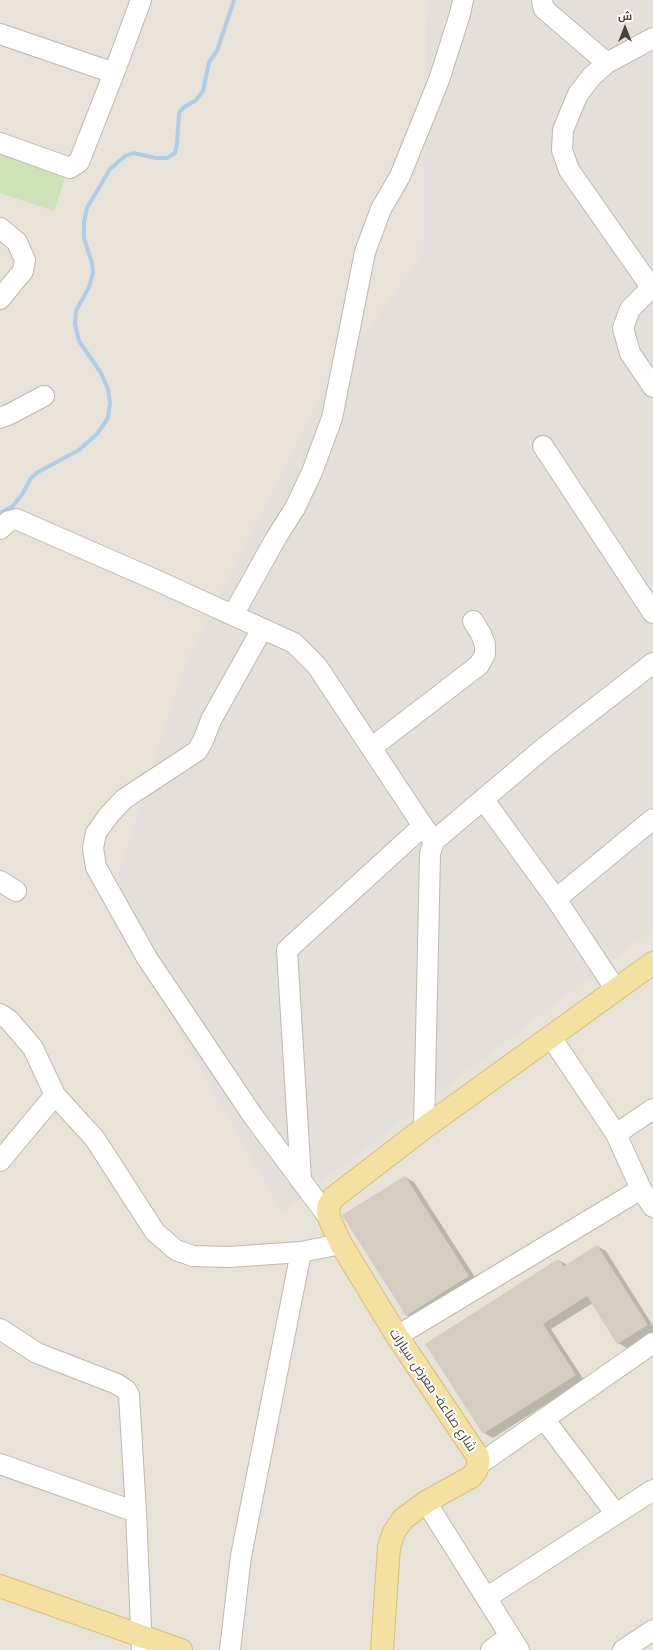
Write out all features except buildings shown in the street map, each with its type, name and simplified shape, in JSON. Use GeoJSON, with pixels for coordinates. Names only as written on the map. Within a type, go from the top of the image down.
{"type":"FeatureCollection","features":[{"type":"Feature","properties":{"kind":"main road"},"geometry":{"type":"LineString","coordinates":[[331,1208],[424,1128],[653,963]]}},
{"type":"Feature","properties":{"kind":"main road","name":"شارع صناعة- معرض سيارات"},"geometry":{"type":"LineString","coordinates":[[331,1208],[341,1244],[397,1336],[478,1457],[476,1472],[471,1477],[426,1502],[403,1519],[398,1525],[391,1539],[382,1650]]}},
{"type":"Feature","properties":{"kind":"main road"},"geometry":{"type":"LineString","coordinates":[[0,1586],[142,1644],[181,1650]]}},
{"type":"Feature","properties":{"kind":"street"},"geometry":{"type":"LineString","coordinates":[[0,143],[70,168],[79,162],[141,0]]}},
{"type":"Feature","properties":{"kind":"street"},"geometry":{"type":"LineString","coordinates":[[232,615],[295,508],[312,472],[332,418],[365,252],[381,208],[400,176],[438,80],[460,14],[463,0]]}},
{"type":"Feature","properties":{"kind":"street"},"geometry":{"type":"LineString","coordinates":[[542,0],[544,9],[607,63]]}},
{"type":"Feature","properties":{"kind":"street"},"geometry":{"type":"LineString","coordinates":[[0,34],[114,73]]}},
{"type":"Feature","properties":{"kind":"street"},"geometry":{"type":"LineString","coordinates":[[653,38],[607,63],[592,76],[578,94],[563,130],[562,150],[569,170],[652,286],[630,309],[623,328],[630,353],[653,387]]}},
{"type":"Feature","properties":{"kind":"street"},"geometry":{"type":"LineString","coordinates":[[0,228],[17,242],[25,260],[23,271],[0,299]]}},
{"type":"Feature","properties":{"kind":"street"},"geometry":{"type":"LineString","coordinates":[[0,418],[44,396]]}},
{"type":"Feature","properties":{"kind":"street"},"geometry":{"type":"LineString","coordinates":[[543,446],[653,613]]}},
{"type":"Feature","properties":{"kind":"street"},"geometry":{"type":"LineString","coordinates":[[0,529],[9,521],[16,519],[165,584],[294,643],[317,666],[428,834],[430,854],[424,1128]]}},
{"type":"Feature","properties":{"kind":"street"},"geometry":{"type":"LineString","coordinates":[[371,748],[479,665],[484,654],[485,644],[473,621]]}},
{"type":"Feature","properties":{"kind":"street"},"geometry":{"type":"LineString","coordinates":[[262,628],[211,720],[203,741],[197,751],[124,799],[109,815],[96,833],[93,848],[96,867],[147,958],[253,1116],[301,1179],[331,1208]]}},
{"type":"Feature","properties":{"kind":"street"},"geometry":{"type":"LineString","coordinates":[[301,1179],[287,950],[428,834],[483,799],[545,747],[653,663]]}},
{"type":"Feature","properties":{"kind":"street"},"geometry":{"type":"LineString","coordinates":[[483,799],[556,898],[616,990]]}},
{"type":"Feature","properties":{"kind":"street"},"geometry":{"type":"LineString","coordinates":[[556,898],[653,819]]}},
{"type":"Feature","properties":{"kind":"street"},"geometry":{"type":"LineString","coordinates":[[0,1014],[9,1020],[33,1048],[55,1095],[95,1139],[155,1232],[176,1250],[193,1256],[229,1257],[301,1252],[341,1244]]}},
{"type":"Feature","properties":{"kind":"street"},"geometry":{"type":"LineString","coordinates":[[551,1037],[616,1134],[641,1189],[653,1207]]}},
{"type":"Feature","properties":{"kind":"street"},"geometry":{"type":"LineString","coordinates":[[0,1162],[55,1095]]}},
{"type":"Feature","properties":{"kind":"street"},"geometry":{"type":"LineString","coordinates":[[616,1134],[653,1109]]}},
{"type":"Feature","properties":{"kind":"street"},"geometry":{"type":"LineString","coordinates":[[397,1336],[641,1189]]}},
{"type":"Feature","properties":{"kind":"street"},"geometry":{"type":"LineString","coordinates":[[230,1650],[241,1556],[301,1252]]}},
{"type":"Feature","properties":{"kind":"street"},"geometry":{"type":"LineString","coordinates":[[0,1329],[37,1353],[117,1384],[126,1390],[130,1401],[142,1644]]}},
{"type":"Feature","properties":{"kind":"street"},"geometry":{"type":"LineString","coordinates":[[478,1465],[653,1343]]}},
{"type":"Feature","properties":{"kind":"street"},"geometry":{"type":"LineString","coordinates":[[544,1419],[616,1514]]}},
{"type":"Feature","properties":{"kind":"street"},"geometry":{"type":"LineString","coordinates":[[0,1464],[136,1512]]}},
{"type":"Feature","properties":{"kind":"street"},"geometry":{"type":"LineString","coordinates":[[486,1598],[653,1490]]}},
{"type":"Feature","properties":{"kind":"street"},"geometry":{"type":"LineString","coordinates":[[426,1502],[515,1643],[492,1650]]}},
{"type":"Feature","properties":{"kind":"street"},"geometry":{"type":"LineString","coordinates":[[623,1650],[653,1630]]}},
{"type":"Feature","properties":{"kind":"shaded area"},"geometry":{"type":"Polygon","coordinates":[[[0,0],[653,0],[653,1650],[0,1650],[0,0]]]}},
{"type":"Feature","properties":{"kind":"shaded area"},"geometry":{"type":"Polygon","coordinates":[[[427,0],[653,0],[653,929],[282,1212],[109,906],[185,664],[322,393],[423,254],[427,0]]]}},
{"type":"Feature","properties":{"kind":"green space"},"geometry":{"type":"Polygon","coordinates":[[[0,150],[67,171],[54,211],[0,193],[0,150]]]}},
{"type":"Feature","properties":{"kind":"waterway"},"geometry":{"type":"LineString","coordinates":[[0,513],[13,506],[23,493],[31,478],[38,472],[79,450],[97,434],[108,418],[110,403],[108,389],[101,373],[79,341],[75,324],[76,311],[89,287],[93,273],[92,263],[84,238],[84,222],[87,208],[110,169],[125,156],[133,153],[156,158],[167,158],[175,153],[179,113],[183,108],[196,100],[203,91],[209,62],[217,51],[234,0]]}}]}
